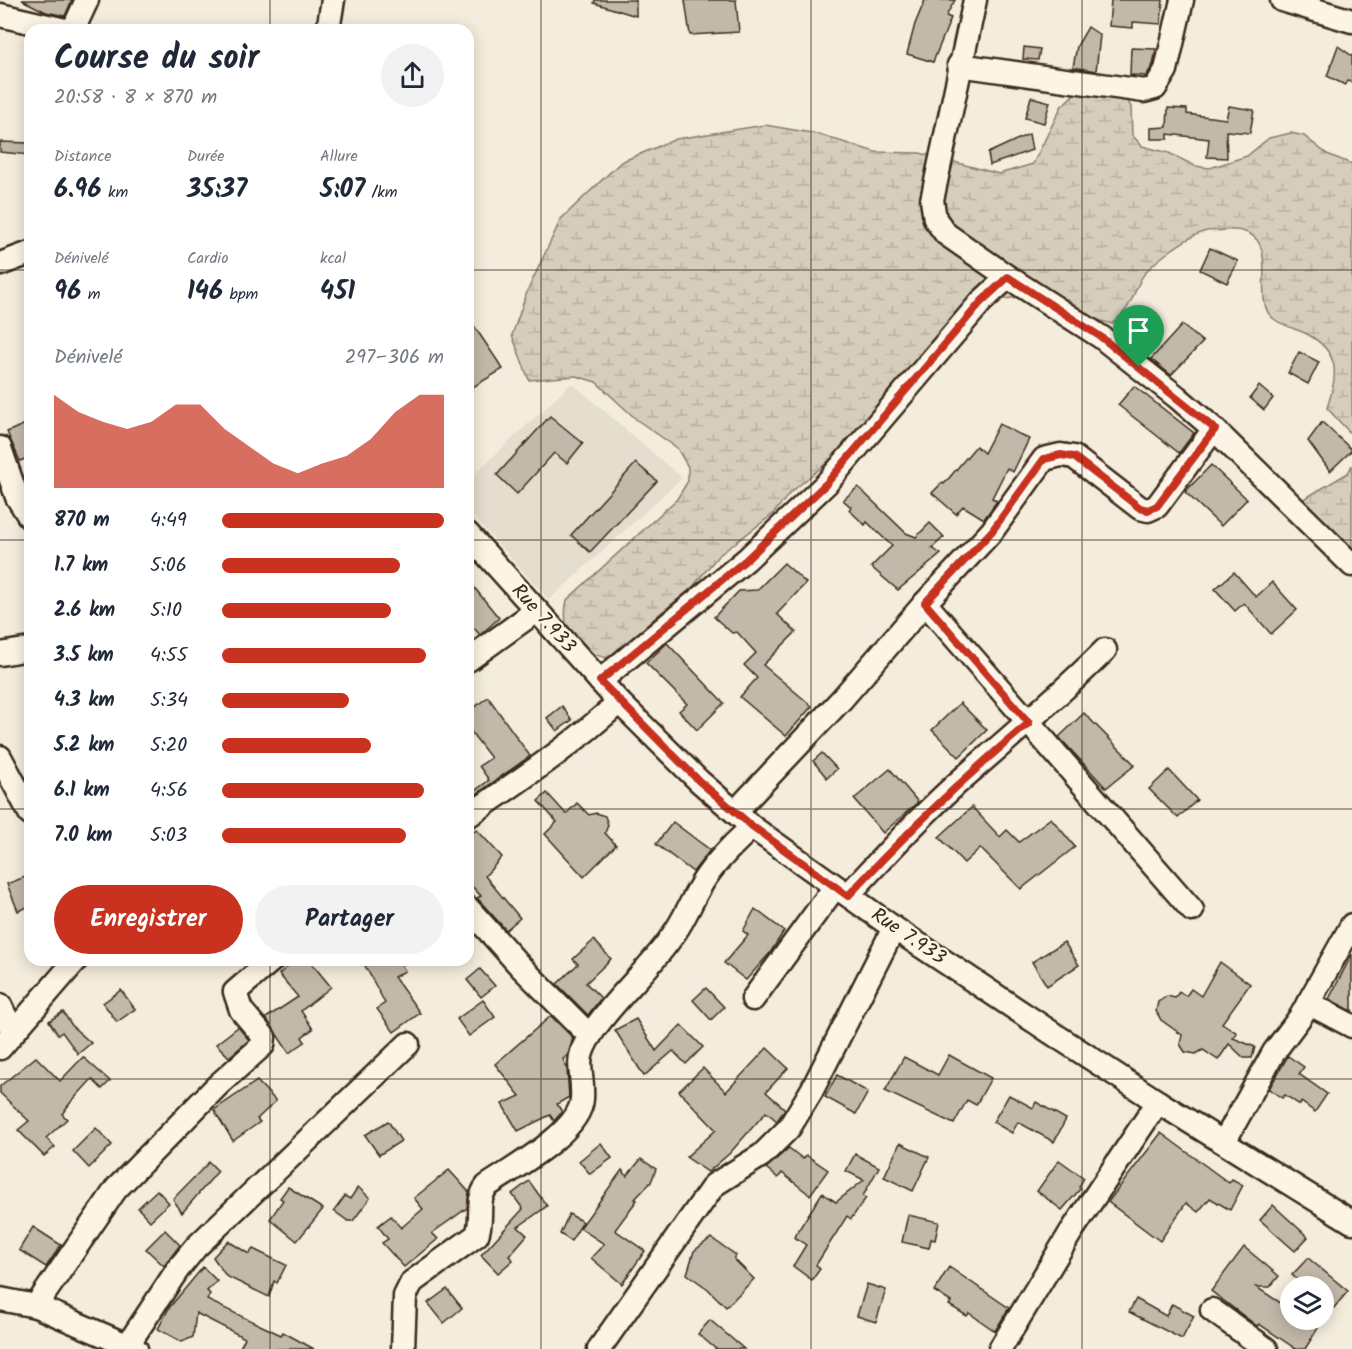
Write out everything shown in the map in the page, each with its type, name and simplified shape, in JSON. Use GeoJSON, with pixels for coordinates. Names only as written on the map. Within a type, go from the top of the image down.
{"type":"FeatureCollection","features":[{"type":"Feature","properties":{"kind":"street"},"geometry":{"type":"LineString","coordinates":[[76,24],[87,0]]}},
{"type":"Feature","properties":{"kind":"street"},"geometry":{"type":"LineString","coordinates":[[329,24],[333,0]]}},
{"type":"Feature","properties":{"kind":"street"},"geometry":{"type":"LineString","coordinates":[[975,0],[959,65],[932,201],[935,219],[946,234],[1101,337],[1215,429],[1352,565]]}},
{"type":"Feature","properties":{"kind":"street"},"geometry":{"type":"LineString","coordinates":[[959,65],[1144,91],[1155,88],[1166,70],[1182,0]]}},
{"type":"Feature","properties":{"kind":"street"},"geometry":{"type":"LineString","coordinates":[[1281,0],[1352,21]]}},
{"type":"Feature","properties":{"kind":"street"},"geometry":{"type":"LineString","coordinates":[[2,21],[24,24]]}},
{"type":"Feature","properties":{"kind":"street"},"geometry":{"type":"LineString","coordinates":[[0,264],[24,255]]}},
{"type":"Feature","properties":{"kind":"street"},"geometry":{"type":"LineString","coordinates":[[600,681],[747,559],[826,484],[981,302],[1008,277]]}},
{"type":"Feature","properties":{"kind":"street"},"geometry":{"type":"LineString","coordinates":[[735,812],[842,700],[925,603],[992,531],[1044,459],[1061,455],[1074,457],[1140,508],[1148,510],[1157,506],[1215,429]]}},
{"type":"Feature","properties":{"kind":"street"},"geometry":{"type":"LineString","coordinates":[[0,448],[16,497],[24,509]]}},
{"type":"Feature","properties":{"kind":"street","name":"Rue 7.933"},"geometry":{"type":"LineString","coordinates":[[474,541],[619,702],[699,781],[752,826],[894,928],[1158,1102],[1352,1222]]}},
{"type":"Feature","properties":{"kind":"street"},"geometry":{"type":"LineString","coordinates":[[925,603],[1192,910]]}},
{"type":"Feature","properties":{"kind":"street"},"geometry":{"type":"LineString","coordinates":[[474,656],[536,611]]}},
{"type":"Feature","properties":{"kind":"street"},"geometry":{"type":"LineString","coordinates":[[0,654],[24,650]]}},
{"type":"Feature","properties":{"kind":"street"},"geometry":{"type":"LineString","coordinates":[[753,999],[842,891],[969,773],[1029,723],[1106,650]]}},
{"type":"Feature","properties":{"kind":"street"},"geometry":{"type":"LineString","coordinates":[[474,812],[548,760],[619,702]]}},
{"type":"Feature","properties":{"kind":"street"},"geometry":{"type":"LineString","coordinates":[[0,757],[24,802]]}},
{"type":"Feature","properties":{"kind":"street"},"geometry":{"type":"LineString","coordinates":[[403,1349],[405,1296],[412,1282],[477,1235],[481,1226],[481,1193],[487,1186],[567,1129],[579,1112],[582,1099],[578,1068],[580,1057],[590,1036],[675,932],[706,877],[721,857],[752,826]]}},
{"type":"Feature","properties":{"kind":"street"},"geometry":{"type":"LineString","coordinates":[[474,915],[520,966],[590,1036]]}},
{"type":"Feature","properties":{"kind":"street"},"geometry":{"type":"LineString","coordinates":[[1224,1142],[1274,1052],[1308,1003],[1352,925]]}},
{"type":"Feature","properties":{"kind":"street"},"geometry":{"type":"LineString","coordinates":[[599,1349],[714,1185],[762,1155],[789,1128],[812,1090],[894,928]]}},
{"type":"Feature","properties":{"kind":"street"},"geometry":{"type":"LineString","coordinates":[[7,1040],[71,966]]}},
{"type":"Feature","properties":{"kind":"street"},"geometry":{"type":"LineString","coordinates":[[36,1306],[116,1189],[218,1085],[262,1045],[264,1037],[241,1010],[235,992],[265,966]]}},
{"type":"Feature","properties":{"kind":"street"},"geometry":{"type":"LineString","coordinates":[[1308,1003],[1352,1026]]}},
{"type":"Feature","properties":{"kind":"street"},"geometry":{"type":"LineString","coordinates":[[0,1005],[7,1040]]}},
{"type":"Feature","properties":{"kind":"street"},"geometry":{"type":"LineString","coordinates":[[0,1299],[36,1306],[132,1348],[178,1269],[196,1247],[408,1044]]}},
{"type":"Feature","properties":{"kind":"street"},"geometry":{"type":"LineString","coordinates":[[1000,1349],[1071,1232],[1158,1102]]}},
{"type":"Feature","properties":{"kind":"street"},"geometry":{"type":"LineString","coordinates":[[1212,1310],[1266,1349]]}},
{"type":"Feature","properties":{"kind":"shaded area"},"geometry":{"type":"Polygon","coordinates":[[[572,383],[682,478],[549,600],[474,518],[474,474],[572,383]]]}},
{"type":"Feature","properties":{"kind":"green space"},"geometry":{"type":"Polygon","coordinates":[[[1076,92],[1125,96],[1131,107],[1132,135],[1142,146],[1169,153],[1195,166],[1210,168],[1247,156],[1269,138],[1291,133],[1304,136],[1327,154],[1352,164],[1352,435],[1327,408],[1333,386],[1334,366],[1326,349],[1307,334],[1274,319],[1267,310],[1264,297],[1262,251],[1257,240],[1245,232],[1207,231],[1181,244],[1153,265],[1141,279],[1127,308],[1112,324],[1019,297],[992,301],[864,432],[790,493],[773,514],[718,556],[691,589],[658,615],[613,659],[591,653],[575,641],[566,623],[567,600],[677,499],[688,481],[688,467],[677,448],[637,420],[596,382],[576,376],[529,380],[512,335],[527,292],[561,219],[621,162],[676,139],[765,125],[817,134],[875,152],[920,153],[999,174],[1033,164],[1061,107],[1076,92]]]}},
{"type":"Feature","properties":{"kind":"green space"},"geometry":{"type":"Polygon","coordinates":[[[1352,465],[1352,551],[1299,502],[1348,473],[1352,465]]]}},
{"type":"Feature","properties":{"kind":"building"},"geometry":{"type":"Polygon","coordinates":[[[22,0],[72,0],[65,16],[46,12],[22,0]]]}},
{"type":"Feature","properties":{"kind":"building"},"geometry":{"type":"Polygon","coordinates":[[[595,0],[636,0],[636,16],[594,3],[595,0]]]}},
{"type":"Feature","properties":{"kind":"building"},"geometry":{"type":"Polygon","coordinates":[[[685,0],[736,0],[739,32],[690,35],[685,0]]]}},
{"type":"Feature","properties":{"kind":"building"},"geometry":{"type":"Polygon","coordinates":[[[925,0],[955,0],[946,16],[951,18],[933,62],[907,54],[915,24],[925,0]]]}},
{"type":"Feature","properties":{"kind":"building"},"geometry":{"type":"Polygon","coordinates":[[[1111,0],[1163,0],[1161,24],[1133,22],[1133,28],[1109,26],[1111,0]]]}},
{"type":"Feature","properties":{"kind":"building"},"geometry":{"type":"Polygon","coordinates":[[[1088,27],[1100,35],[1096,71],[1073,67],[1077,46],[1088,27]]]}},
{"type":"Feature","properties":{"kind":"building"},"geometry":{"type":"Polygon","coordinates":[[[1338,46],[1352,56],[1352,82],[1347,81],[1345,85],[1327,76],[1338,46]]]}},
{"type":"Feature","properties":{"kind":"building"},"geometry":{"type":"Polygon","coordinates":[[[1024,47],[1040,49],[1038,60],[1023,59],[1024,47]]]}},
{"type":"Feature","properties":{"kind":"building"},"geometry":{"type":"Polygon","coordinates":[[[1131,48],[1156,49],[1153,65],[1146,76],[1130,75],[1131,48]]]}},
{"type":"Feature","properties":{"kind":"building"},"geometry":{"type":"Polygon","coordinates":[[[1031,97],[1050,102],[1044,123],[1025,118],[1031,97]]]}},
{"type":"Feature","properties":{"kind":"building"},"geometry":{"type":"Polygon","coordinates":[[[1229,106],[1254,110],[1250,133],[1226,131],[1227,158],[1207,157],[1209,139],[1168,134],[1168,139],[1151,139],[1151,128],[1167,127],[1168,108],[1187,109],[1187,114],[1226,119],[1229,106]]]}},
{"type":"Feature","properties":{"kind":"building"},"geometry":{"type":"Polygon","coordinates":[[[1029,134],[1032,150],[990,165],[988,153],[1029,134]]]}},
{"type":"Feature","properties":{"kind":"building"},"geometry":{"type":"Polygon","coordinates":[[[0,142],[24,143],[24,154],[0,152],[0,142]]]}},
{"type":"Feature","properties":{"kind":"building"},"geometry":{"type":"Polygon","coordinates":[[[1210,248],[1238,261],[1227,283],[1200,270],[1210,248]]]}},
{"type":"Feature","properties":{"kind":"building"},"geometry":{"type":"Polygon","coordinates":[[[1182,325],[1203,342],[1171,375],[1151,359],[1182,325]]]}},
{"type":"Feature","properties":{"kind":"building"},"geometry":{"type":"Polygon","coordinates":[[[474,326],[503,369],[474,386],[474,326]]]}},
{"type":"Feature","properties":{"kind":"building"},"geometry":{"type":"Polygon","coordinates":[[[1299,352],[1319,362],[1308,384],[1288,373],[1299,352]]]}},
{"type":"Feature","properties":{"kind":"building"},"geometry":{"type":"Polygon","coordinates":[[[1134,386],[1194,433],[1179,453],[1118,405],[1134,386]]]}},
{"type":"Feature","properties":{"kind":"building"},"geometry":{"type":"Polygon","coordinates":[[[1259,386],[1273,398],[1264,410],[1250,398],[1259,386]]]}},
{"type":"Feature","properties":{"kind":"building"},"geometry":{"type":"Polygon","coordinates":[[[550,416],[583,443],[567,463],[554,453],[517,494],[497,475],[550,416]]]}},
{"type":"Feature","properties":{"kind":"building"},"geometry":{"type":"Polygon","coordinates":[[[1322,422],[1352,450],[1330,471],[1308,441],[1322,422]]]}},
{"type":"Feature","properties":{"kind":"building"},"geometry":{"type":"Polygon","coordinates":[[[999,424],[1029,439],[1013,472],[1007,468],[992,498],[997,501],[984,519],[963,506],[956,514],[932,493],[942,483],[944,484],[976,446],[984,453],[999,424]]]}},
{"type":"Feature","properties":{"kind":"building"},"geometry":{"type":"Polygon","coordinates":[[[24,425],[24,459],[20,461],[7,432],[24,425]]]}},
{"type":"Feature","properties":{"kind":"building"},"geometry":{"type":"Polygon","coordinates":[[[636,463],[657,481],[590,552],[571,535],[636,463]]]}},
{"type":"Feature","properties":{"kind":"building"},"geometry":{"type":"Polygon","coordinates":[[[1211,465],[1247,499],[1221,526],[1185,492],[1211,465]]]}},
{"type":"Feature","properties":{"kind":"building"},"geometry":{"type":"Polygon","coordinates":[[[858,487],[906,533],[916,537],[930,523],[944,537],[932,548],[941,554],[898,590],[871,567],[892,546],[867,522],[865,525],[849,510],[851,507],[843,500],[858,487]]]}},
{"type":"Feature","properties":{"kind":"building"},"geometry":{"type":"Polygon","coordinates":[[[784,563],[806,583],[777,614],[796,632],[763,665],[812,706],[786,736],[740,697],[757,678],[744,665],[756,653],[737,632],[732,633],[714,617],[739,591],[757,590],[784,563]]]}},
{"type":"Feature","properties":{"kind":"building"},"geometry":{"type":"Polygon","coordinates":[[[1234,572],[1256,597],[1272,582],[1297,610],[1271,634],[1244,603],[1235,611],[1215,589],[1234,572]]]}},
{"type":"Feature","properties":{"kind":"building"},"geometry":{"type":"Polygon","coordinates":[[[474,587],[499,618],[480,635],[474,628],[474,587]]]}},
{"type":"Feature","properties":{"kind":"building"},"geometry":{"type":"Polygon","coordinates":[[[667,643],[724,703],[697,730],[679,711],[687,704],[646,663],[667,643]]]}},
{"type":"Feature","properties":{"kind":"building"},"geometry":{"type":"Polygon","coordinates":[[[488,697],[530,756],[474,796],[474,791],[489,780],[479,766],[491,758],[474,736],[474,708],[488,697]]]}},
{"type":"Feature","properties":{"kind":"building"},"geometry":{"type":"Polygon","coordinates":[[[960,703],[987,730],[959,757],[932,730],[960,703]]]}},
{"type":"Feature","properties":{"kind":"building"},"geometry":{"type":"Polygon","coordinates":[[[562,706],[572,720],[557,731],[547,718],[562,706]]]}},
{"type":"Feature","properties":{"kind":"building"},"geometry":{"type":"Polygon","coordinates":[[[1084,713],[1135,765],[1106,788],[1059,737],[1084,713]]]}},
{"type":"Feature","properties":{"kind":"building"},"geometry":{"type":"Polygon","coordinates":[[[822,753],[837,769],[827,778],[813,761],[822,753]]]}},
{"type":"Feature","properties":{"kind":"building"},"geometry":{"type":"Polygon","coordinates":[[[890,769],[918,802],[883,833],[854,799],[890,769]]]}},
{"type":"Feature","properties":{"kind":"building"},"geometry":{"type":"Polygon","coordinates":[[[1169,770],[1197,800],[1178,818],[1149,789],[1169,770]]]}},
{"type":"Feature","properties":{"kind":"building"},"geometry":{"type":"Polygon","coordinates":[[[547,793],[566,814],[577,803],[589,815],[596,813],[605,816],[608,825],[605,833],[616,845],[584,877],[545,834],[557,822],[538,801],[547,793]]]}},
{"type":"Feature","properties":{"kind":"building"},"geometry":{"type":"Polygon","coordinates":[[[972,807],[1000,837],[1007,830],[1019,842],[1051,818],[1075,847],[1021,889],[980,848],[964,863],[939,837],[972,807]]]}},
{"type":"Feature","properties":{"kind":"building"},"geometry":{"type":"Polygon","coordinates":[[[673,822],[710,850],[693,872],[656,844],[673,822]]]}},
{"type":"Feature","properties":{"kind":"building"},"geometry":{"type":"Polygon","coordinates":[[[477,830],[502,857],[485,876],[520,918],[506,930],[477,898],[481,896],[474,888],[474,832],[477,830]]]}},
{"type":"Feature","properties":{"kind":"building"},"geometry":{"type":"Polygon","coordinates":[[[24,877],[24,908],[18,911],[7,884],[24,877]]]}},
{"type":"Feature","properties":{"kind":"building"},"geometry":{"type":"Polygon","coordinates":[[[755,909],[784,931],[770,953],[746,980],[724,963],[748,935],[743,931],[755,909]]]}},
{"type":"Feature","properties":{"kind":"building"},"geometry":{"type":"Polygon","coordinates":[[[594,940],[611,959],[586,983],[601,998],[588,1015],[557,984],[578,964],[573,959],[594,940]]]}},
{"type":"Feature","properties":{"kind":"building"},"geometry":{"type":"Polygon","coordinates":[[[1064,942],[1079,965],[1047,986],[1032,962],[1064,942]]]}},
{"type":"Feature","properties":{"kind":"building"},"geometry":{"type":"Polygon","coordinates":[[[1352,954],[1352,1011],[1329,999],[1352,954]]]}},
{"type":"Feature","properties":{"kind":"building"},"geometry":{"type":"Polygon","coordinates":[[[1220,962],[1250,984],[1222,1023],[1237,1033],[1233,1038],[1255,1047],[1252,1058],[1244,1058],[1229,1044],[1218,1060],[1203,1050],[1196,1054],[1185,1052],[1180,1044],[1182,1035],[1161,1020],[1156,1011],[1158,1002],[1167,996],[1175,998],[1179,992],[1186,996],[1191,989],[1201,996],[1220,962]]]}},
{"type":"Feature","properties":{"kind":"building"},"geometry":{"type":"Polygon","coordinates":[[[289,966],[314,966],[331,987],[301,1011],[313,1029],[302,1037],[305,1042],[289,1053],[266,1018],[298,997],[279,974],[289,966]]]}},
{"type":"Feature","properties":{"kind":"building"},"geometry":{"type":"Polygon","coordinates":[[[365,966],[402,966],[405,971],[394,977],[420,1013],[394,1032],[377,1009],[385,1003],[365,966]]]}},
{"type":"Feature","properties":{"kind":"building"},"geometry":{"type":"Polygon","coordinates":[[[480,969],[495,986],[481,997],[467,980],[480,969]]]}},
{"type":"Feature","properties":{"kind":"building"},"geometry":{"type":"Polygon","coordinates":[[[706,988],[724,1007],[711,1020],[693,1000],[706,988]]]}},
{"type":"Feature","properties":{"kind":"building"},"geometry":{"type":"Polygon","coordinates":[[[121,990],[135,1009],[117,1022],[103,1003],[121,990]]]}},
{"type":"Feature","properties":{"kind":"building"},"geometry":{"type":"Polygon","coordinates":[[[483,1000],[495,1017],[469,1036],[457,1019],[483,1000]]]}},
{"type":"Feature","properties":{"kind":"building"},"geometry":{"type":"Polygon","coordinates":[[[63,1012],[73,1027],[91,1043],[78,1054],[62,1032],[58,1035],[49,1021],[63,1012]]]}},
{"type":"Feature","properties":{"kind":"building"},"geometry":{"type":"Polygon","coordinates":[[[551,1016],[573,1038],[568,1055],[563,1059],[567,1069],[569,1097],[557,1104],[562,1112],[554,1121],[550,1115],[518,1131],[502,1104],[520,1096],[495,1064],[551,1016]]]}},
{"type":"Feature","properties":{"kind":"building"},"geometry":{"type":"Polygon","coordinates":[[[636,1019],[656,1051],[681,1025],[703,1047],[686,1064],[673,1051],[644,1076],[615,1030],[636,1019]]]}},
{"type":"Feature","properties":{"kind":"building"},"geometry":{"type":"Polygon","coordinates":[[[238,1027],[249,1040],[229,1057],[216,1044],[238,1027]]]}},
{"type":"Feature","properties":{"kind":"building"},"geometry":{"type":"Polygon","coordinates":[[[767,1048],[788,1068],[766,1092],[785,1109],[777,1121],[766,1112],[730,1153],[708,1172],[686,1157],[716,1130],[679,1091],[703,1068],[726,1092],[767,1048]]]}},
{"type":"Feature","properties":{"kind":"building"},"geometry":{"type":"Polygon","coordinates":[[[949,1055],[991,1078],[976,1105],[967,1100],[954,1124],[885,1091],[904,1057],[938,1075],[949,1055]]]}},
{"type":"Feature","properties":{"kind":"building"},"geometry":{"type":"Polygon","coordinates":[[[1288,1056],[1304,1067],[1299,1074],[1327,1094],[1315,1112],[1301,1102],[1300,1105],[1285,1095],[1282,1098],[1269,1089],[1288,1056]]]}},
{"type":"Feature","properties":{"kind":"building"},"geometry":{"type":"Polygon","coordinates":[[[36,1057],[60,1081],[83,1057],[110,1081],[102,1089],[92,1079],[71,1102],[62,1114],[67,1119],[46,1138],[55,1147],[44,1156],[18,1130],[29,1121],[0,1093],[0,1086],[36,1057]]]}},
{"type":"Feature","properties":{"kind":"building"},"geometry":{"type":"Polygon","coordinates":[[[837,1075],[868,1092],[856,1114],[825,1097],[837,1075]]]}},
{"type":"Feature","properties":{"kind":"building"},"geometry":{"type":"Polygon","coordinates":[[[257,1081],[276,1101],[257,1119],[260,1122],[233,1141],[214,1110],[257,1081]]]}},
{"type":"Feature","properties":{"kind":"building"},"geometry":{"type":"Polygon","coordinates":[[[1009,1095],[1033,1108],[1036,1102],[1066,1119],[1054,1142],[1018,1122],[1012,1133],[993,1122],[1009,1095]]]}},
{"type":"Feature","properties":{"kind":"building"},"geometry":{"type":"Polygon","coordinates":[[[388,1121],[401,1141],[379,1155],[365,1135],[388,1121]]]}},
{"type":"Feature","properties":{"kind":"building"},"geometry":{"type":"Polygon","coordinates":[[[96,1128],[112,1145],[89,1168],[73,1151],[96,1128]]]}},
{"type":"Feature","properties":{"kind":"building"},"geometry":{"type":"Polygon","coordinates":[[[1161,1133],[1229,1183],[1232,1179],[1243,1185],[1230,1210],[1210,1198],[1198,1212],[1186,1203],[1160,1241],[1108,1202],[1161,1133]]]}},
{"type":"Feature","properties":{"kind":"building"},"geometry":{"type":"Polygon","coordinates":[[[601,1143],[612,1158],[590,1174],[579,1161],[601,1143]]]}},
{"type":"Feature","properties":{"kind":"building"},"geometry":{"type":"Polygon","coordinates":[[[900,1143],[929,1157],[913,1191],[884,1177],[900,1143]]]}},
{"type":"Feature","properties":{"kind":"building"},"geometry":{"type":"Polygon","coordinates":[[[789,1148],[803,1159],[806,1155],[828,1170],[810,1195],[782,1173],[778,1178],[766,1168],[789,1148]]]}},
{"type":"Feature","properties":{"kind":"building"},"geometry":{"type":"Polygon","coordinates":[[[855,1154],[879,1167],[863,1196],[866,1198],[851,1219],[847,1216],[816,1265],[820,1269],[812,1280],[793,1266],[806,1245],[794,1237],[822,1193],[836,1202],[864,1180],[846,1171],[855,1154]]]}},
{"type":"Feature","properties":{"kind":"building"},"geometry":{"type":"Polygon","coordinates":[[[641,1159],[656,1169],[651,1182],[635,1199],[637,1200],[615,1230],[645,1251],[622,1284],[591,1258],[604,1244],[580,1228],[622,1170],[627,1176],[641,1159]]]}},
{"type":"Feature","properties":{"kind":"building"},"geometry":{"type":"Polygon","coordinates":[[[1059,1160],[1084,1178],[1079,1187],[1081,1188],[1062,1210],[1037,1191],[1059,1160]]]}},
{"type":"Feature","properties":{"kind":"building"},"geometry":{"type":"Polygon","coordinates":[[[209,1162],[218,1171],[182,1213],[173,1199],[209,1162]]]}},
{"type":"Feature","properties":{"kind":"building"},"geometry":{"type":"Polygon","coordinates":[[[449,1170],[469,1192],[467,1208],[432,1233],[438,1239],[404,1267],[382,1243],[388,1239],[378,1226],[391,1216],[401,1228],[423,1209],[414,1198],[449,1170]]]}},
{"type":"Feature","properties":{"kind":"building"},"geometry":{"type":"Polygon","coordinates":[[[529,1181],[547,1206],[518,1227],[527,1235],[509,1256],[513,1260],[498,1273],[481,1255],[523,1209],[512,1194],[529,1181]]]}},
{"type":"Feature","properties":{"kind":"building"},"geometry":{"type":"Polygon","coordinates":[[[288,1187],[323,1209],[297,1241],[270,1219],[283,1200],[280,1198],[288,1187]]]}},
{"type":"Feature","properties":{"kind":"building"},"geometry":{"type":"Polygon","coordinates":[[[358,1187],[370,1198],[353,1221],[348,1221],[334,1211],[345,1196],[350,1199],[358,1187]]]}},
{"type":"Feature","properties":{"kind":"building"},"geometry":{"type":"Polygon","coordinates":[[[157,1190],[169,1203],[150,1221],[138,1208],[157,1190]]]}},
{"type":"Feature","properties":{"kind":"building"},"geometry":{"type":"Polygon","coordinates":[[[1273,1205],[1308,1237],[1295,1251],[1260,1220],[1273,1205]]]}},
{"type":"Feature","properties":{"kind":"building"},"geometry":{"type":"Polygon","coordinates":[[[569,1214],[583,1222],[571,1241],[560,1234],[569,1214]]]}},
{"type":"Feature","properties":{"kind":"building"},"geometry":{"type":"Polygon","coordinates":[[[908,1215],[939,1222],[935,1240],[931,1239],[929,1248],[902,1242],[908,1215]]]}},
{"type":"Feature","properties":{"kind":"building"},"geometry":{"type":"Polygon","coordinates":[[[33,1227],[61,1245],[46,1267],[19,1250],[33,1227]]]}},
{"type":"Feature","properties":{"kind":"building"},"geometry":{"type":"Polygon","coordinates":[[[165,1230],[180,1245],[164,1266],[146,1249],[165,1230]]]}},
{"type":"Feature","properties":{"kind":"building"},"geometry":{"type":"Polygon","coordinates":[[[711,1238],[736,1255],[734,1259],[754,1279],[726,1307],[708,1289],[687,1274],[694,1251],[711,1238]]]}},
{"type":"Feature","properties":{"kind":"building"},"geometry":{"type":"Polygon","coordinates":[[[228,1241],[249,1254],[253,1249],[286,1265],[277,1283],[274,1281],[269,1297],[226,1276],[213,1257],[228,1241]]]}},
{"type":"Feature","properties":{"kind":"building"},"geometry":{"type":"Polygon","coordinates":[[[1244,1247],[1279,1276],[1270,1287],[1256,1287],[1280,1303],[1280,1330],[1317,1330],[1305,1349],[1296,1349],[1259,1324],[1257,1326],[1211,1291],[1244,1247]]]}},
{"type":"Feature","properties":{"kind":"building"},"geometry":{"type":"Polygon","coordinates":[[[1308,1258],[1330,1276],[1293,1276],[1308,1258]]]}},
{"type":"Feature","properties":{"kind":"building"},"geometry":{"type":"Polygon","coordinates":[[[203,1267],[217,1281],[207,1291],[210,1294],[207,1300],[281,1335],[283,1332],[314,1349],[239,1349],[245,1338],[196,1313],[193,1337],[182,1342],[158,1329],[169,1308],[203,1267]]]}},
{"type":"Feature","properties":{"kind":"building"},"geometry":{"type":"Polygon","coordinates":[[[949,1267],[1009,1308],[995,1331],[969,1313],[967,1316],[949,1305],[951,1302],[934,1291],[949,1267]]]}},
{"type":"Feature","properties":{"kind":"building"},"geometry":{"type":"Polygon","coordinates":[[[1334,1279],[1348,1291],[1334,1308],[1334,1279]]]}},
{"type":"Feature","properties":{"kind":"building"},"geometry":{"type":"Polygon","coordinates":[[[867,1284],[886,1290],[876,1322],[857,1316],[867,1284]]]}},
{"type":"Feature","properties":{"kind":"building"},"geometry":{"type":"Polygon","coordinates":[[[447,1289],[462,1308],[444,1323],[428,1303],[447,1289]]]}},
{"type":"Feature","properties":{"kind":"building"},"geometry":{"type":"Polygon","coordinates":[[[1136,1299],[1166,1316],[1172,1304],[1194,1316],[1182,1339],[1129,1312],[1136,1299]]]}},
{"type":"Feature","properties":{"kind":"building"},"geometry":{"type":"Polygon","coordinates":[[[710,1320],[744,1349],[716,1349],[698,1334],[710,1320]]]}},
{"type":"Feature","properties":{"kind":"route"},"geometry":{"type":"LineString","coordinates":[[1008,277],[1101,337],[1139,367],[1215,429],[1157,506],[1148,510],[1140,508],[1074,457],[1061,455],[1044,459],[992,531],[925,603],[1029,723],[969,773],[908,831],[848,896],[752,826],[699,781],[600,681],[672,624],[747,559],[826,484],[912,386],[981,302],[1008,277]]}}]}
